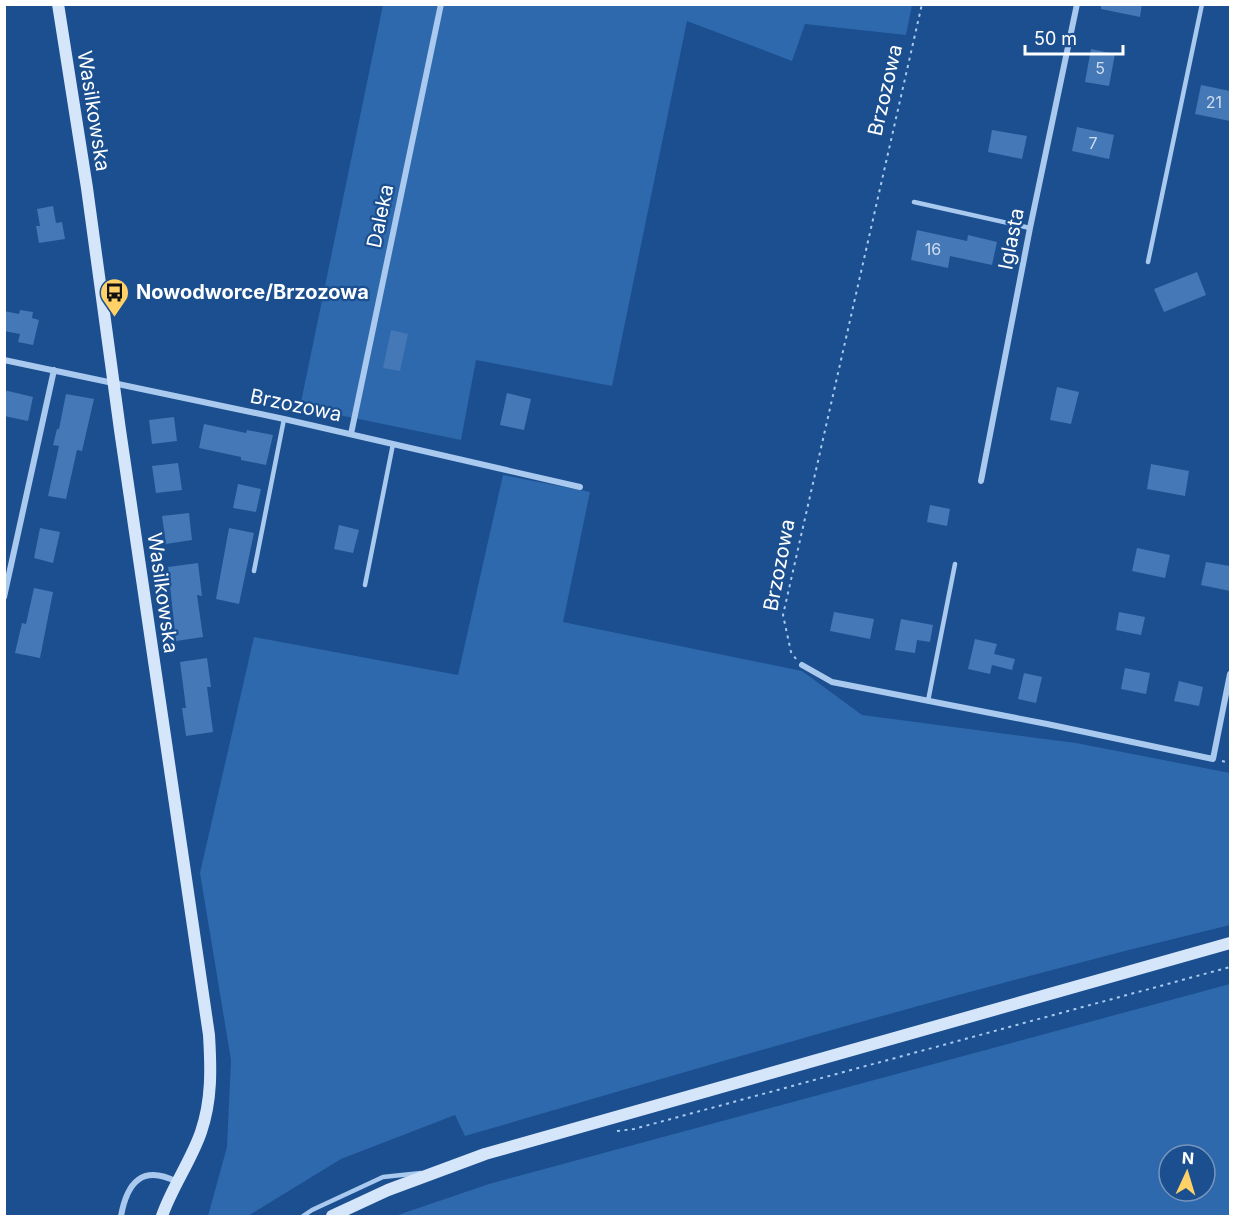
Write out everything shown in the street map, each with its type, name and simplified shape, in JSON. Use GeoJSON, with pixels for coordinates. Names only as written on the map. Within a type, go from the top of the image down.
{"type":"FeatureCollection","features":[{"type":"Feature","properties":{"kind":"street","name":"Wasilkowska"},"geometry":{"type":"LineString","coordinates":[[58,4],[87,188],[113,383],[210,1045],[210,1090],[201,1132],[171,1192],[162,1216]]}},
{"type":"Feature","properties":{"kind":"street","name":"Daleka"},"geometry":{"type":"LineString","coordinates":[[351,434],[441,4]]}},
{"type":"Feature","properties":{"kind":"street","name":"Iglasta"},"geometry":{"type":"LineString","coordinates":[[981,481],[1030,228],[1077,4]]}},
{"type":"Feature","properties":{"kind":"street","name":"Brzozowa"},"geometry":{"type":"LineString","coordinates":[[4,360],[284,419],[580,487]]}},
{"type":"Feature","properties":{"kind":"street"},"geometry":{"type":"LineString","coordinates":[[4,597],[54,370]]}},
{"type":"Feature","properties":{"kind":"street"},"geometry":{"type":"LineString","coordinates":[[801,665],[832,682],[1213,759],[1230,674]]}},
{"type":"Feature","properties":{"kind":"street"},"geometry":{"type":"LineString","coordinates":[[332,1216],[388,1190],[485,1154],[1230,943]]}},
{"type":"Feature","properties":{"kind":"street"},"geometry":{"type":"LineString","coordinates":[[121,1216],[124,1200],[129,1189],[137,1180],[156,1175],[178,1182]]}},
{"type":"Feature","properties":{"kind":"street","name":"Wasilkowska"},"geometry":{"type":"LineString","coordinates":[[171,1216],[178,1195],[178,1182]]}},
{"type":"Feature","properties":{"kind":"lane"},"geometry":{"type":"LineString","coordinates":[[1148,262],[1202,4]]}},
{"type":"Feature","properties":{"kind":"lane"},"geometry":{"type":"LineString","coordinates":[[914,202],[1030,228]]}},
{"type":"Feature","properties":{"kind":"lane"},"geometry":{"type":"LineString","coordinates":[[254,571],[284,419]]}},
{"type":"Feature","properties":{"kind":"lane"},"geometry":{"type":"LineString","coordinates":[[365,585],[393,444]]}},
{"type":"Feature","properties":{"kind":"lane"},"geometry":{"type":"LineString","coordinates":[[928,701],[955,564]]}},
{"type":"Feature","properties":{"kind":"lane"},"geometry":{"type":"LineString","coordinates":[[303,1216],[383,1177],[436,1171]]}},
{"type":"Feature","properties":{"kind":"path","name":"Brzozowa"},"geometry":{"type":"LineString","coordinates":[[801,665],[791,652],[783,615],[921,4]]}},
{"type":"Feature","properties":{"kind":"path"},"geometry":{"type":"LineString","coordinates":[[613,1131],[634,1129],[1230,967]]}},
{"type":"Feature","properties":{"kind":"shaded area"},"geometry":{"type":"Polygon","coordinates":[[[383,5],[912,5],[906,35],[805,24],[792,61],[687,21],[612,386],[476,360],[461,440],[300,407],[383,5]]]}},
{"type":"Feature","properties":{"kind":"shaded area"},"geometry":{"type":"Polygon","coordinates":[[[503,475],[590,492],[563,622],[802,671],[862,715],[1076,743],[1230,773],[1230,925],[942,999],[465,1136],[455,1115],[341,1159],[248,1216],[208,1216],[227,1147],[231,1060],[200,873],[254,637],[458,675],[503,475]]]}},
{"type":"Feature","properties":{"kind":"shaded area"},"geometry":{"type":"Polygon","coordinates":[[[1230,984],[1230,1216],[395,1216],[489,1184],[1230,984]]]}},
{"type":"Feature","properties":{"kind":"building"},"geometry":{"type":"Polygon","coordinates":[[[1101,4],[1142,4],[1140,17],[1101,9],[1101,4]]]}},
{"type":"Feature","properties":{"kind":"building"},"geometry":{"type":"Polygon","coordinates":[[[1091,49],[1115,54],[1109,86],[1085,82],[1091,49]]]}},
{"type":"Feature","properties":{"kind":"building"},"geometry":{"type":"Polygon","coordinates":[[[1201,85],[1230,91],[1230,121],[1195,114],[1201,85]]]}},
{"type":"Feature","properties":{"kind":"building"},"geometry":{"type":"Polygon","coordinates":[[[1077,127],[1114,135],[1109,159],[1072,151],[1077,127]]]}},
{"type":"Feature","properties":{"kind":"building"},"geometry":{"type":"Polygon","coordinates":[[[992,130],[1027,136],[1022,159],[988,152],[992,130]]]}},
{"type":"Feature","properties":{"kind":"building"},"geometry":{"type":"Polygon","coordinates":[[[53,206],[56,223],[62,222],[65,239],[39,243],[36,226],[40,226],[37,209],[53,206]]]}},
{"type":"Feature","properties":{"kind":"building"},"geometry":{"type":"Polygon","coordinates":[[[917,230],[967,241],[968,235],[997,242],[992,265],[950,256],[948,268],[911,260],[917,230]]]}},
{"type":"Feature","properties":{"kind":"building"},"geometry":{"type":"Polygon","coordinates":[[[1197,272],[1206,295],[1164,312],[1154,289],[1197,272]]]}},
{"type":"Feature","properties":{"kind":"building"},"geometry":{"type":"Polygon","coordinates":[[[20,310],[33,312],[32,318],[39,320],[33,345],[18,342],[20,334],[4,331],[4,311],[19,314],[20,310]]]}},
{"type":"Feature","properties":{"kind":"building"},"geometry":{"type":"Polygon","coordinates":[[[391,330],[408,334],[400,371],[383,368],[391,330]]]}},
{"type":"Feature","properties":{"kind":"building"},"geometry":{"type":"Polygon","coordinates":[[[1057,387],[1079,392],[1071,424],[1050,420],[1057,387]]]}},
{"type":"Feature","properties":{"kind":"building"},"geometry":{"type":"Polygon","coordinates":[[[4,390],[33,397],[28,421],[4,416],[4,390]]]}},
{"type":"Feature","properties":{"kind":"building"},"geometry":{"type":"Polygon","coordinates":[[[507,393],[531,399],[524,430],[500,425],[507,393]]]}},
{"type":"Feature","properties":{"kind":"building"},"geometry":{"type":"Polygon","coordinates":[[[66,394],[94,399],[82,451],[77,450],[66,499],[48,496],[59,446],[53,445],[57,429],[59,429],[66,394]]]}},
{"type":"Feature","properties":{"kind":"building"},"geometry":{"type":"Polygon","coordinates":[[[174,417],[177,441],[152,444],[149,420],[174,417]]]}},
{"type":"Feature","properties":{"kind":"building"},"geometry":{"type":"Polygon","coordinates":[[[204,424],[246,433],[247,430],[273,435],[266,465],[199,448],[204,424]]]}},
{"type":"Feature","properties":{"kind":"building"},"geometry":{"type":"Polygon","coordinates":[[[178,463],[182,490],[156,493],[152,466],[178,463]]]}},
{"type":"Feature","properties":{"kind":"building"},"geometry":{"type":"Polygon","coordinates":[[[1151,464],[1189,471],[1185,496],[1147,489],[1151,464]]]}},
{"type":"Feature","properties":{"kind":"building"},"geometry":{"type":"Polygon","coordinates":[[[238,484],[261,489],[256,512],[233,508],[238,484]]]}},
{"type":"Feature","properties":{"kind":"building"},"geometry":{"type":"Polygon","coordinates":[[[930,505],[950,509],[947,526],[927,522],[930,505]]]}},
{"type":"Feature","properties":{"kind":"building"},"geometry":{"type":"Polygon","coordinates":[[[189,513],[192,540],[166,544],[162,516],[189,513]]]}},
{"type":"Feature","properties":{"kind":"building"},"geometry":{"type":"Polygon","coordinates":[[[339,525],[359,530],[353,553],[334,549],[339,525]]]}},
{"type":"Feature","properties":{"kind":"building"},"geometry":{"type":"Polygon","coordinates":[[[40,528],[60,532],[53,563],[34,558],[40,528]]]}},
{"type":"Feature","properties":{"kind":"building"},"geometry":{"type":"Polygon","coordinates":[[[229,528],[254,533],[239,604],[216,599],[229,528]]]}},
{"type":"Feature","properties":{"kind":"building"},"geometry":{"type":"Polygon","coordinates":[[[1137,548],[1170,555],[1165,578],[1132,571],[1137,548]]]}},
{"type":"Feature","properties":{"kind":"building"},"geometry":{"type":"Polygon","coordinates":[[[1206,562],[1230,566],[1230,591],[1201,585],[1206,562]]]}},
{"type":"Feature","properties":{"kind":"building"},"geometry":{"type":"Polygon","coordinates":[[[198,563],[202,596],[197,595],[203,637],[176,641],[168,567],[198,563]]]}},
{"type":"Feature","properties":{"kind":"building"},"geometry":{"type":"Polygon","coordinates":[[[34,588],[53,592],[40,658],[15,653],[22,623],[26,624],[34,588]]]}},
{"type":"Feature","properties":{"kind":"building"},"geometry":{"type":"Polygon","coordinates":[[[834,612],[874,619],[870,639],[830,631],[834,612]]]}},
{"type":"Feature","properties":{"kind":"building"},"geometry":{"type":"Polygon","coordinates":[[[1119,612],[1145,617],[1141,635],[1116,630],[1119,612]]]}},
{"type":"Feature","properties":{"kind":"building"},"geometry":{"type":"Polygon","coordinates":[[[901,619],[933,625],[930,642],[917,640],[915,653],[895,650],[901,619]]]}},
{"type":"Feature","properties":{"kind":"building"},"geometry":{"type":"Polygon","coordinates":[[[975,639],[997,644],[994,654],[1015,659],[1012,670],[992,665],[990,674],[968,669],[975,639]]]}},
{"type":"Feature","properties":{"kind":"building"},"geometry":{"type":"Polygon","coordinates":[[[207,658],[211,687],[207,687],[213,732],[186,736],[182,708],[186,708],[180,662],[207,658]]]}},
{"type":"Feature","properties":{"kind":"building"},"geometry":{"type":"Polygon","coordinates":[[[1125,668],[1150,673],[1146,694],[1121,689],[1125,668]]]}},
{"type":"Feature","properties":{"kind":"building"},"geometry":{"type":"Polygon","coordinates":[[[1024,673],[1042,677],[1036,703],[1018,699],[1024,673]]]}},
{"type":"Feature","properties":{"kind":"building"},"geometry":{"type":"Polygon","coordinates":[[[1179,681],[1203,687],[1199,706],[1174,701],[1179,681]]]}},
{"type":"Feature","properties":{"kind":"place","name":"Nowodworce/Brzozowa"},"geometry":{"type":"Point","coordinates":[115,318]}}]}
